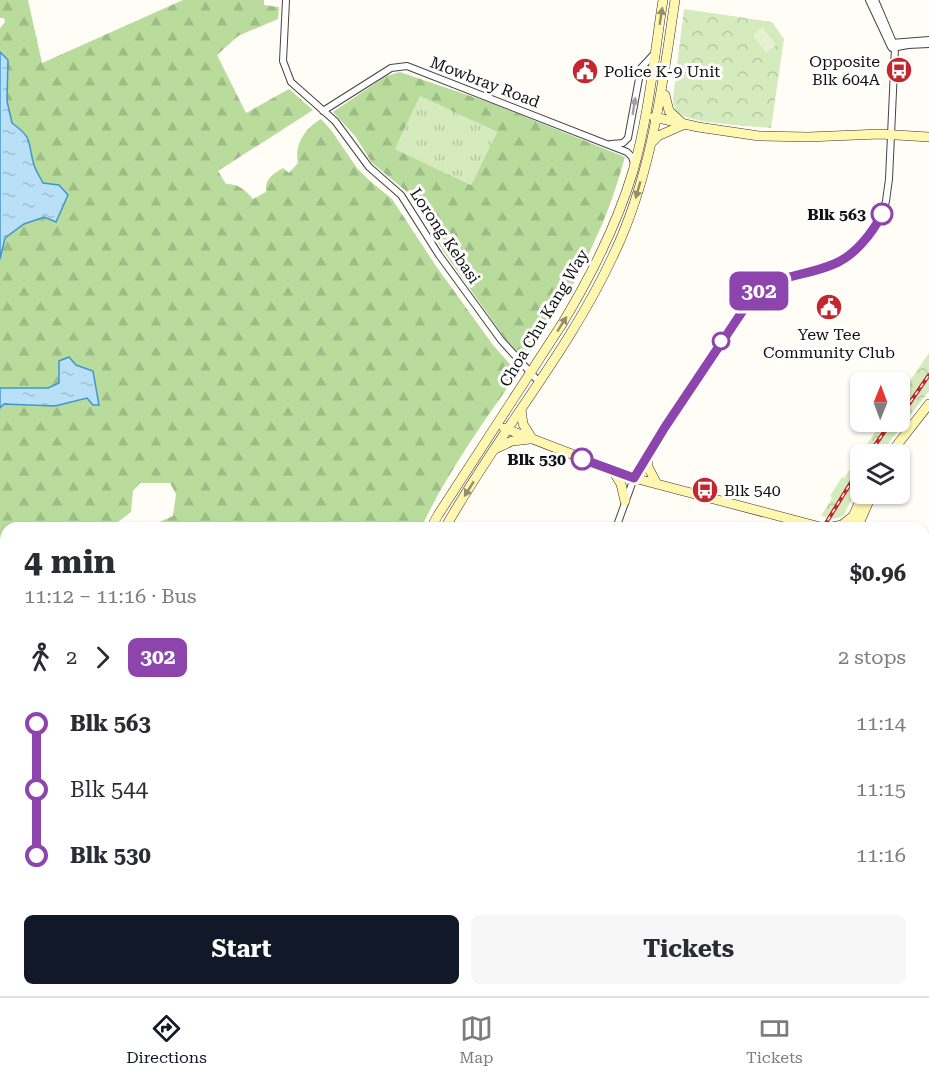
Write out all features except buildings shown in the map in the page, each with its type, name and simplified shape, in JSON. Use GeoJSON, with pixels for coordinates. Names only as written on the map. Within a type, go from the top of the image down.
{"type":"FeatureCollection","features":[{"type":"Feature","properties":{"kind":"main road","name":"Choa Chu Kang Way"},"geometry":{"type":"LineString","coordinates":[[434,522],[592,272],[618,212],[634,166],[646,115],[663,0]]}},
{"type":"Feature","properties":{"kind":"main road","name":"Choa Chu Kang Way"},"geometry":{"type":"LineString","coordinates":[[449,522],[539,382],[594,293],[614,255],[636,199],[651,144],[663,84],[675,0]]}},
{"type":"Feature","properties":{"kind":"main road"},"geometry":{"type":"LineString","coordinates":[[663,84],[666,106],[675,118],[685,125]]}},
{"type":"Feature","properties":{"kind":"main road"},"geometry":{"type":"LineString","coordinates":[[646,115],[685,125],[759,136],[891,134],[929,137]]}},
{"type":"Feature","properties":{"kind":"main road"},"geometry":{"type":"LineString","coordinates":[[651,144],[665,132],[685,125]]}},
{"type":"Feature","properties":{"kind":"main road"},"geometry":{"type":"LineString","coordinates":[[898,444],[929,404]]}},
{"type":"Feature","properties":{"kind":"main road"},"geometry":{"type":"LineString","coordinates":[[521,410],[526,431],[533,439]]}},
{"type":"Feature","properties":{"kind":"main road"},"geometry":{"type":"LineString","coordinates":[[905,444],[929,413]]}},
{"type":"Feature","properties":{"kind":"main road"},"geometry":{"type":"LineString","coordinates":[[496,424],[634,478],[803,522]]}},
{"type":"Feature","properties":{"kind":"main road"},"geometry":{"type":"LineString","coordinates":[[494,449],[512,441],[533,439]]}},
{"type":"Feature","properties":{"kind":"main road"},"geometry":{"type":"LineString","coordinates":[[648,453],[648,466],[657,484]]}},
{"type":"Feature","properties":{"kind":"main road"},"geometry":{"type":"LineString","coordinates":[[613,471],[621,484],[625,501]]}},
{"type":"Feature","properties":{"kind":"main road"},"geometry":{"type":"LineString","coordinates":[[850,522],[858,504]]}},
{"type":"Feature","properties":{"kind":"main road"},"geometry":{"type":"LineString","coordinates":[[860,522],[867,504]]}},
{"type":"Feature","properties":{"kind":"main road"},"geometry":{"type":"LineString","coordinates":[[865,509],[866,522]]}},
{"type":"Feature","properties":{"kind":"main road"},"geometry":{"type":"LineString","coordinates":[[846,522],[852,518]]}},
{"type":"Feature","properties":{"kind":"street","name":"Lorong Kebasi"},"geometry":{"type":"LineString","coordinates":[[286,0],[283,53],[286,72],[291,82],[342,129],[369,167],[401,195],[439,255],[501,340],[539,382]]}},
{"type":"Feature","properties":{"kind":"street"},"geometry":{"type":"LineString","coordinates":[[869,0],[893,47]]}},
{"type":"Feature","properties":{"kind":"street"},"geometry":{"type":"LineString","coordinates":[[618,522],[634,478],[648,453],[752,297],[777,280],[840,261],[855,250],[875,225],[886,201],[891,134],[893,47],[875,0]]}},
{"type":"Feature","properties":{"kind":"street"},"geometry":{"type":"LineString","coordinates":[[893,47],[929,40]]}},
{"type":"Feature","properties":{"kind":"street"},"geometry":{"type":"LineString","coordinates":[[893,47],[929,44]]}},
{"type":"Feature","properties":{"kind":"street"},"geometry":{"type":"LineString","coordinates":[[604,143],[620,144],[628,138],[641,68],[655,53]]}},
{"type":"Feature","properties":{"kind":"street","name":"Mowbray Road"},"geometry":{"type":"LineString","coordinates":[[321,110],[391,68],[407,66],[630,154],[634,166]]}},
{"type":"Feature","properties":{"kind":"green space"},"geometry":{"type":"Polygon","coordinates":[[[0,0],[28,0],[42,63],[183,0],[264,0],[264,5],[279,7],[278,19],[238,36],[217,55],[246,113],[289,89],[313,110],[218,171],[226,184],[241,188],[253,199],[266,192],[268,180],[273,175],[283,168],[289,173],[298,163],[297,156],[302,138],[310,127],[321,119],[357,168],[392,199],[436,266],[493,345],[517,374],[454,468],[424,522],[159,522],[173,516],[176,494],[170,483],[140,483],[133,491],[131,512],[118,522],[0,522],[0,408],[4,404],[55,406],[87,397],[59,361],[59,383],[48,388],[0,388],[0,259],[5,238],[24,224],[44,217],[59,185],[43,183],[34,165],[27,137],[12,123],[7,101],[8,60],[0,52],[0,28],[5,22],[4,18],[0,18],[0,0]]]}},
{"type":"Feature","properties":{"kind":"green space"},"geometry":{"type":"Polygon","coordinates":[[[684,9],[772,22],[784,39],[771,128],[697,120],[676,111],[673,97],[684,9]]]}},
{"type":"Feature","properties":{"kind":"green space"},"geometry":{"type":"Polygon","coordinates":[[[762,27],[776,45],[766,53],[752,34],[762,27]]]}},
{"type":"Feature","properties":{"kind":"green space"},"geometry":{"type":"Polygon","coordinates":[[[400,72],[491,103],[625,157],[608,209],[588,256],[563,302],[525,361],[504,337],[444,252],[406,191],[372,163],[355,136],[333,112],[386,76],[400,72]],[[420,96],[395,149],[471,185],[497,132],[420,96]]]}},
{"type":"Feature","properties":{"kind":"green space"},"geometry":{"type":"Polygon","coordinates":[[[420,96],[497,132],[471,185],[395,149],[420,96]]]}},
{"type":"Feature","properties":{"kind":"green space"},"geometry":{"type":"Polygon","coordinates":[[[929,353],[929,391],[910,415],[910,381],[929,353]]]}},
{"type":"Feature","properties":{"kind":"green space"},"geometry":{"type":"Polygon","coordinates":[[[875,432],[897,432],[888,444],[867,444],[875,432]]]}},
{"type":"Feature","properties":{"kind":"green space"},"geometry":{"type":"Polygon","coordinates":[[[850,469],[850,503],[843,516],[834,519],[821,516],[832,498],[830,496],[842,477],[844,478],[850,469]]]}},
{"type":"Feature","properties":{"kind":"water"},"geometry":{"type":"Polygon","coordinates":[[[0,52],[8,60],[7,101],[12,123],[27,137],[34,165],[43,183],[59,185],[68,195],[56,222],[44,217],[24,224],[5,238],[0,259],[0,52]]]}},
{"type":"Feature","properties":{"kind":"water"},"geometry":{"type":"Polygon","coordinates":[[[69,357],[76,365],[93,371],[99,405],[93,405],[87,398],[55,406],[4,404],[0,408],[0,388],[48,388],[59,383],[59,361],[69,357]]]}},
{"type":"Feature","properties":{"kind":"railway"},"geometry":{"type":"LineString","coordinates":[[910,403],[929,375]]}},
{"type":"Feature","properties":{"kind":"railway"},"geometry":{"type":"LineString","coordinates":[[876,444],[884,432]]}},
{"type":"Feature","properties":{"kind":"railway"},"geometry":{"type":"LineString","coordinates":[[827,522],[850,484]]}},
{"type":"Feature","properties":{"kind":"bus line","name":"302"},"geometry":{"type":"LineString","coordinates":[[582,459],[634,478],[739,313],[752,297],[764,287],[786,276],[828,266],[850,255],[882,214]]}},
{"type":"Feature","properties":{"kind":"place","name":"Opposite Blk 604A"},"geometry":{"type":"Point","coordinates":[899,70]}},
{"type":"Feature","properties":{"kind":"place","name":"Police K-9 Unit"},"geometry":{"type":"Point","coordinates":[585,71]}},
{"type":"Feature","properties":{"kind":"place","name":"Blk 563"},"geometry":{"type":"Point","coordinates":[882,214]}},
{"type":"Feature","properties":{"kind":"place","name":"Yew Tee Community Club"},"geometry":{"type":"Point","coordinates":[829,307]}},
{"type":"Feature","properties":{"kind":"place","name":"Blk 530"},"geometry":{"type":"Point","coordinates":[582,459]}},
{"type":"Feature","properties":{"kind":"place","name":"Blk 540"},"geometry":{"type":"Point","coordinates":[705,490]}}]}
